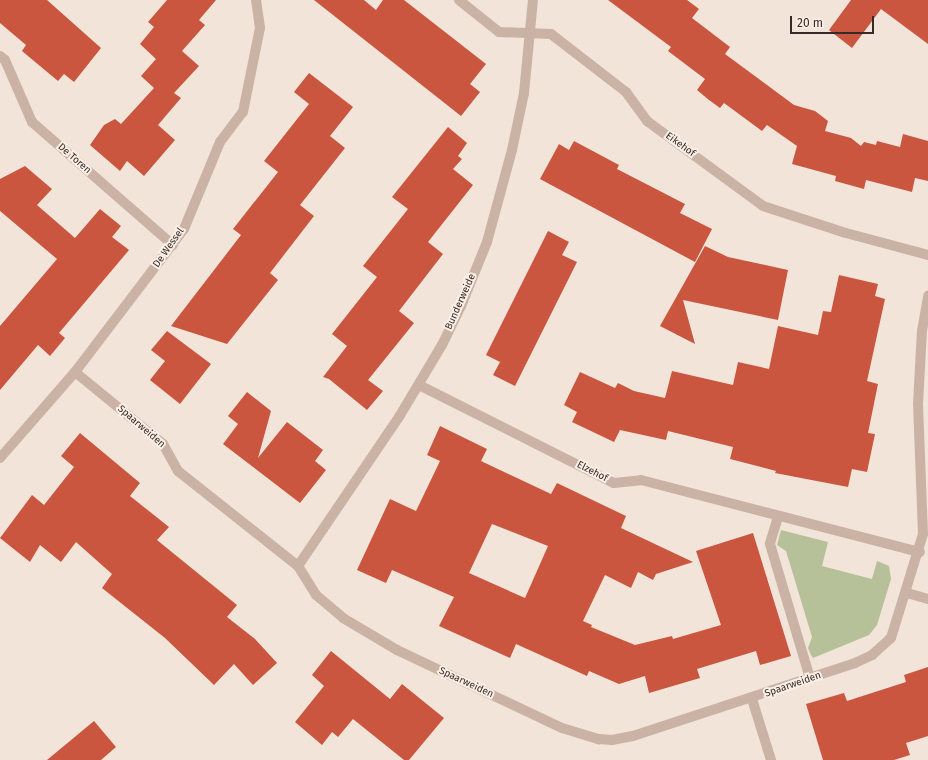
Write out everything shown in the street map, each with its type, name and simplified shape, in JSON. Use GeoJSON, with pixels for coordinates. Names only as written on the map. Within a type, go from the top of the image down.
{"type":"FeatureCollection","features":[{"type":"Feature","properties":{"kind":"street","name":"De Wessel"},"geometry":{"type":"LineString","coordinates":[[0,458],[75,372],[184,229],[220,142],[243,112],[260,28],[256,0]]}},
{"type":"Feature","properties":{"kind":"street","name":"Eikehof"},"geometry":{"type":"LineString","coordinates":[[459,0],[499,32],[531,32],[550,34],[626,92],[647,121],[763,206],[846,233],[928,255]]}},
{"type":"Feature","properties":{"kind":"street","name":"Bunderweide"},"geometry":{"type":"LineString","coordinates":[[298,566],[419,385],[461,306],[487,242],[512,150],[524,93],[533,0]]}},
{"type":"Feature","properties":{"kind":"street","name":"De Toren"},"geometry":{"type":"LineString","coordinates":[[0,56],[5,60],[32,122],[173,245]]}},
{"type":"Feature","properties":{"kind":"street","name":"Spaarweiden"},"geometry":{"type":"LineString","coordinates":[[75,372],[163,444],[178,471],[298,566],[316,595],[372,637],[582,735],[612,740],[633,736],[752,699],[810,678],[856,664],[884,646],[891,638],[920,552],[924,516],[918,404],[922,331],[928,296]]}},
{"type":"Feature","properties":{"kind":"street","name":"Elzehof"},"geometry":{"type":"LineString","coordinates":[[419,385],[614,483],[641,480],[778,517],[920,552]]}},
{"type":"Feature","properties":{"kind":"street"},"geometry":{"type":"LineString","coordinates":[[778,517],[770,544],[810,678]]}},
{"type":"Feature","properties":{"kind":"street"},"geometry":{"type":"LineString","coordinates":[[907,593],[928,598]]}},
{"type":"Feature","properties":{"kind":"street"},"geometry":{"type":"LineString","coordinates":[[752,699],[771,760]]}},
{"type":"Feature","properties":{"kind":"green space"},"geometry":{"type":"Polygon","coordinates":[[[781,530],[828,542],[822,566],[872,579],[877,561],[889,566],[891,579],[877,625],[869,635],[813,658],[808,648],[812,637],[786,551],[777,545],[781,530]]]}},
{"type":"Feature","properties":{"kind":"building"},"geometry":{"type":"Polygon","coordinates":[[[0,0],[47,0],[101,48],[74,82],[64,74],[58,81],[22,51],[26,45],[0,23],[0,0]]]}},
{"type":"Feature","properties":{"kind":"building"},"geometry":{"type":"Polygon","coordinates":[[[167,0],[216,0],[199,20],[205,25],[182,51],[199,66],[174,93],[181,98],[158,125],[175,140],[144,176],[127,161],[120,171],[90,145],[104,125],[115,119],[121,124],[154,88],[141,76],[156,59],[140,44],[154,27],[148,22],[167,0]]]}},
{"type":"Feature","properties":{"kind":"building"},"geometry":{"type":"Polygon","coordinates":[[[314,0],[364,0],[376,10],[383,0],[404,0],[486,64],[470,84],[480,92],[461,116],[314,0]]]}},
{"type":"Feature","properties":{"kind":"building"},"geometry":{"type":"Polygon","coordinates":[[[608,0],[687,0],[699,9],[692,18],[730,47],[725,54],[794,105],[815,111],[828,121],[825,131],[851,138],[861,146],[864,142],[876,145],[877,141],[900,147],[903,134],[928,141],[928,181],[915,178],[912,192],[866,180],[864,189],[835,181],[836,176],[792,164],[797,146],[767,125],[762,131],[724,103],[720,108],[709,100],[697,90],[705,79],[668,51],[671,47],[608,0]]]}},
{"type":"Feature","properties":{"kind":"building"},"geometry":{"type":"Polygon","coordinates":[[[851,0],[928,0],[928,44],[881,9],[852,48],[829,30],[851,0]]]}},
{"type":"Feature","properties":{"kind":"building"},"geometry":{"type":"Polygon","coordinates":[[[309,73],[353,107],[330,136],[345,148],[300,205],[314,216],[270,273],[278,280],[227,344],[171,326],[241,235],[233,229],[278,172],[264,161],[309,104],[294,92],[309,73]]]}},
{"type":"Feature","properties":{"kind":"building"},"geometry":{"type":"Polygon","coordinates":[[[448,127],[467,143],[458,156],[462,159],[453,169],[473,185],[428,242],[443,254],[399,311],[414,323],[368,380],[383,391],[367,410],[329,379],[323,377],[347,346],[332,334],[377,277],[363,266],[408,209],[392,197],[448,127]]]}},
{"type":"Feature","properties":{"kind":"building"},"geometry":{"type":"Polygon","coordinates":[[[574,141],[619,165],[617,169],[685,204],[680,213],[712,229],[695,262],[540,179],[559,144],[569,150],[574,141]]]}},
{"type":"Feature","properties":{"kind":"building"},"geometry":{"type":"Polygon","coordinates":[[[25,166],[52,189],[37,205],[75,238],[100,209],[121,226],[112,237],[129,250],[59,333],[65,338],[50,356],[38,345],[0,390],[0,326],[57,259],[0,211],[0,179],[25,166]]]}},
{"type":"Feature","properties":{"kind":"building"},"geometry":{"type":"Polygon","coordinates":[[[548,231],[569,242],[562,255],[577,262],[515,386],[493,375],[500,362],[486,355],[548,231]]]}},
{"type":"Feature","properties":{"kind":"building"},"geometry":{"type":"Polygon","coordinates":[[[705,246],[728,257],[788,270],[778,320],[683,300],[695,344],[660,326],[705,246]]]}},
{"type":"Feature","properties":{"kind":"building"},"geometry":{"type":"Polygon","coordinates":[[[839,275],[878,284],[875,296],[885,299],[867,381],[878,384],[868,433],[875,434],[867,472],[852,469],[848,487],[775,473],[776,471],[730,459],[733,447],[668,431],[666,440],[620,430],[614,442],[572,422],[577,412],[564,405],[580,372],[615,388],[618,383],[634,391],[665,398],[672,371],[733,385],[738,362],[769,369],[778,326],[818,335],[823,311],[831,312],[839,275]]]}},
{"type":"Feature","properties":{"kind":"building"},"geometry":{"type":"Polygon","coordinates":[[[167,331],[211,364],[180,404],[150,380],[165,361],[151,350],[167,331]]]}},
{"type":"Feature","properties":{"kind":"building"},"geometry":{"type":"Polygon","coordinates":[[[247,392],[271,411],[258,458],[287,422],[323,450],[315,461],[326,470],[300,503],[223,444],[238,424],[228,416],[247,392]]]}},
{"type":"Feature","properties":{"kind":"building"},"geometry":{"type":"Polygon","coordinates":[[[440,426],[487,449],[481,461],[551,494],[557,483],[626,516],[621,528],[693,562],[656,574],[653,580],[638,572],[631,588],[605,575],[583,621],[592,625],[591,627],[635,645],[672,636],[673,639],[721,625],[696,551],[753,533],[791,656],[760,665],[756,651],[697,669],[700,678],[649,693],[645,676],[619,684],[589,671],[587,676],[516,644],[510,658],[439,626],[454,597],[392,570],[386,583],[357,570],[390,499],[416,511],[440,461],[427,455],[440,426]],[[492,524],[469,573],[525,598],[548,546],[492,524]]]}},
{"type":"Feature","properties":{"kind":"building"},"geometry":{"type":"Polygon","coordinates":[[[80,433],[140,483],[130,496],[169,527],[157,540],[237,605],[227,617],[255,639],[277,663],[253,685],[234,664],[214,685],[165,638],[102,588],[112,574],[76,542],[61,562],[40,545],[30,562],[0,538],[32,495],[44,505],[74,467],[61,456],[80,433]]]}},
{"type":"Feature","properties":{"kind":"building"},"geometry":{"type":"Polygon","coordinates":[[[331,651],[390,699],[402,684],[444,718],[409,760],[404,760],[353,719],[338,737],[332,732],[322,745],[295,722],[324,686],[312,675],[331,651]]]}},
{"type":"Feature","properties":{"kind":"building"},"geometry":{"type":"Polygon","coordinates":[[[928,667],[928,736],[906,743],[910,755],[894,760],[823,760],[806,704],[844,693],[847,701],[906,682],[904,675],[928,667]]]}},
{"type":"Feature","properties":{"kind":"building"},"geometry":{"type":"Polygon","coordinates":[[[94,721],[116,747],[101,760],[47,760],[94,721]]]}}]}
